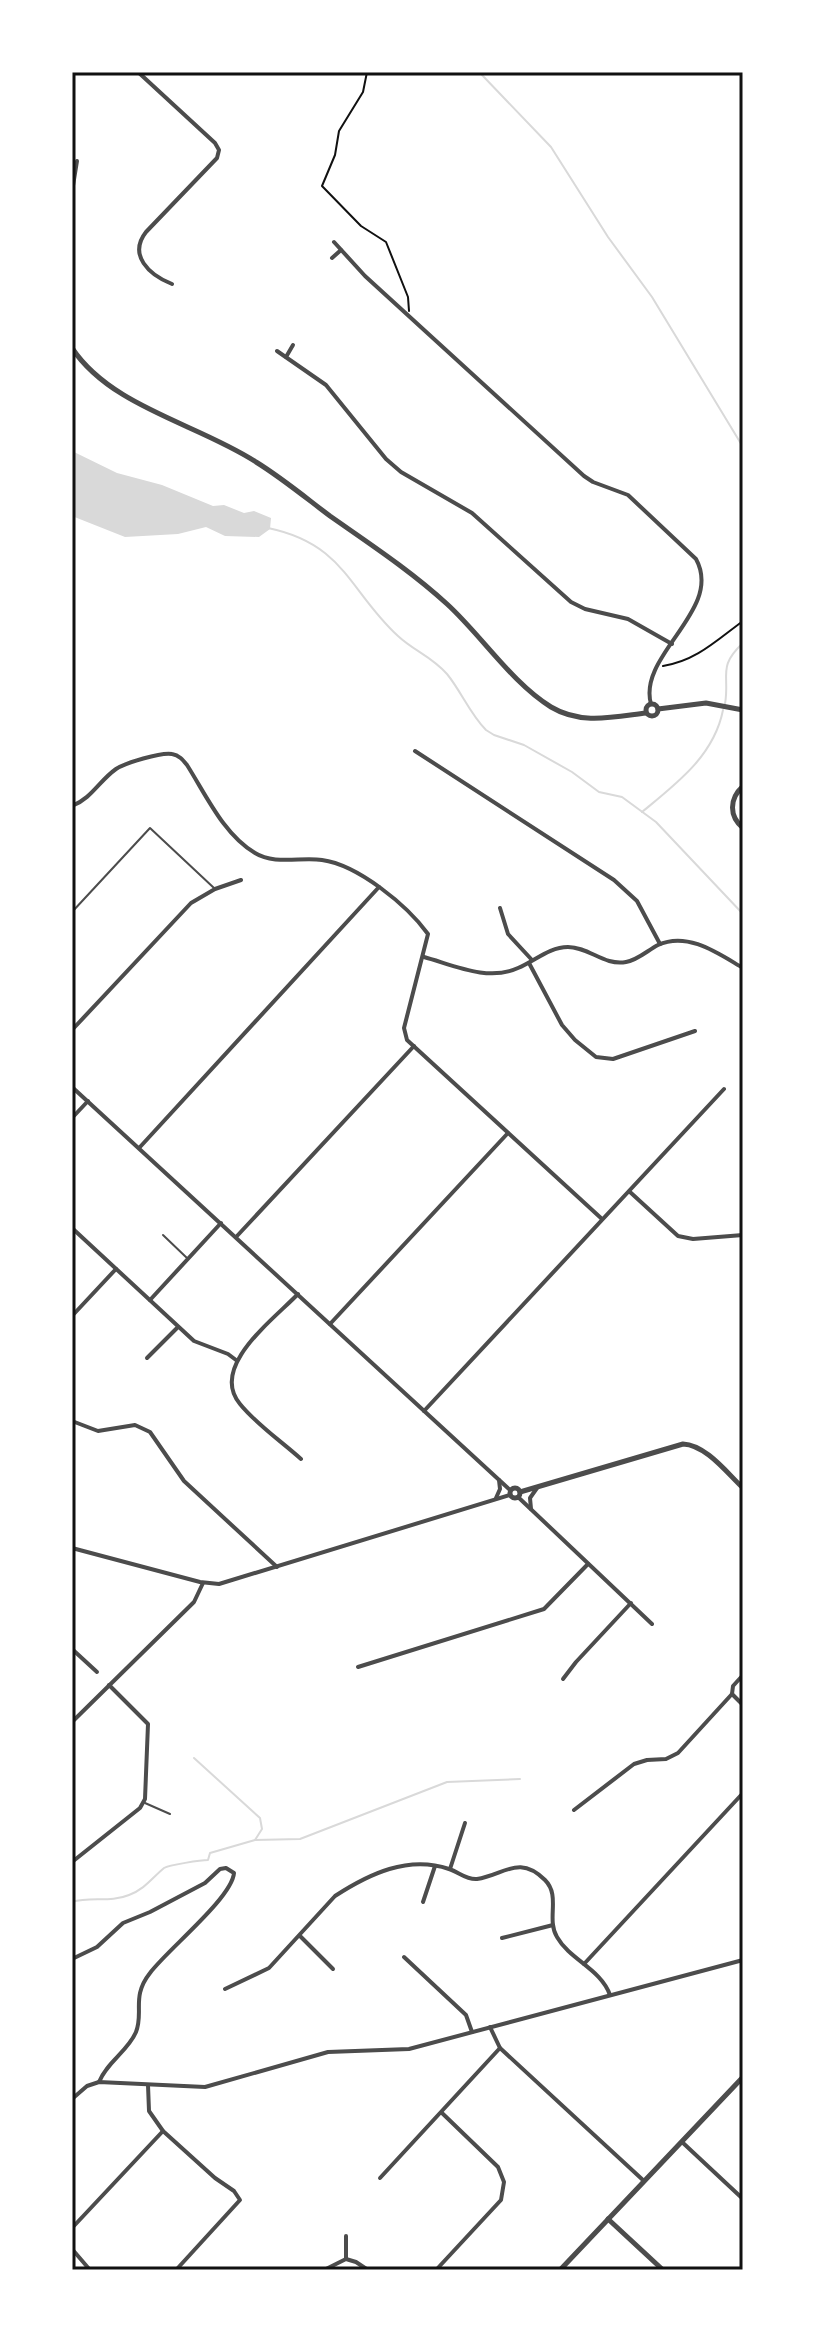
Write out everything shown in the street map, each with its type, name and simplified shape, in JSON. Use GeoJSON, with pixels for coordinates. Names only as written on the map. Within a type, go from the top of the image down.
{"type":"FeatureCollection","features":[{"type":"Feature","properties":{"kind":"street"},"geometry":{"type":"LineString","coordinates":[[138,72],[215,143],[218,155],[139,243],[139,254],[144,265],[163,281],[172,284]]}},
{"type":"Feature","properties":{"kind":"street"},"geometry":{"type":"LineString","coordinates":[[72,192],[77,161]]}},
{"type":"Feature","properties":{"kind":"street"},"geometry":{"type":"LineString","coordinates":[[334,242],[365,276],[584,476],[628,495],[693,554],[702,573],[700,592],[658,666],[648,691],[651,704],[658,709],[718,704],[741,709]]}},
{"type":"Feature","properties":{"kind":"street"},"geometry":{"type":"LineString","coordinates":[[332,258],[341,250]]}},
{"type":"Feature","properties":{"kind":"street"},"geometry":{"type":"LineString","coordinates":[[286,357],[293,345]]}},
{"type":"Feature","properties":{"kind":"street"},"geometry":{"type":"LineString","coordinates":[[72,348],[93,374],[114,391],[213,436],[254,460],[392,560],[449,606],[531,692],[551,707],[584,719],[646,713],[653,716],[658,709]]}},
{"type":"Feature","properties":{"kind":"street"},"geometry":{"type":"LineString","coordinates":[[277,351],[326,385],[386,459],[401,472],[472,513],[571,602],[585,609],[628,619],[672,644]]}},
{"type":"Feature","properties":{"kind":"street"},"geometry":{"type":"LineString","coordinates":[[646,713],[646,707],[651,704]]}},
{"type":"Feature","properties":{"kind":"street"},"geometry":{"type":"LineString","coordinates":[[415,751],[614,880],[637,901],[660,944]]}},
{"type":"Feature","properties":{"kind":"street"},"geometry":{"type":"LineString","coordinates":[[72,806],[84,801],[122,766],[168,754],[176,755],[187,765],[229,830],[253,853],[271,859],[329,862],[379,887],[428,934],[404,1028],[407,1040],[602,1219]]}},
{"type":"Feature","properties":{"kind":"street"},"geometry":{"type":"LineString","coordinates":[[743,786],[735,794],[732,806],[735,820],[743,828]]}},
{"type":"Feature","properties":{"kind":"street"},"geometry":{"type":"LineString","coordinates":[[72,1030],[186,908],[215,889],[241,880]]}},
{"type":"Feature","properties":{"kind":"street"},"geometry":{"type":"LineString","coordinates":[[140,1147],[379,887]]}},
{"type":"Feature","properties":{"kind":"street"},"geometry":{"type":"LineString","coordinates":[[500,908],[508,934],[531,961],[562,1025],[596,1057],[613,1059],[695,1031]]}},
{"type":"Feature","properties":{"kind":"street"},"geometry":{"type":"LineString","coordinates":[[424,957],[488,974],[507,972],[552,950],[569,947],[607,962],[625,963],[660,944],[676,941],[696,943],[743,968]]}},
{"type":"Feature","properties":{"kind":"street"},"geometry":{"type":"LineString","coordinates":[[237,1236],[414,1046]]}},
{"type":"Feature","properties":{"kind":"street"},"geometry":{"type":"LineString","coordinates":[[72,1087],[237,1236],[510,1492]]}},
{"type":"Feature","properties":{"kind":"street"},"geometry":{"type":"LineString","coordinates":[[424,1411],[724,1089]]}},
{"type":"Feature","properties":{"kind":"street"},"geometry":{"type":"LineString","coordinates":[[72,1118],[88,1101]]}},
{"type":"Feature","properties":{"kind":"street"},"geometry":{"type":"LineString","coordinates":[[330,1324],[508,1133]]}},
{"type":"Feature","properties":{"kind":"street"},"geometry":{"type":"LineString","coordinates":[[630,1192],[678,1236],[693,1239],[743,1235]]}},
{"type":"Feature","properties":{"kind":"street"},"geometry":{"type":"LineString","coordinates":[[150,1300],[221,1223]]}},
{"type":"Feature","properties":{"kind":"street"},"geometry":{"type":"LineString","coordinates":[[72,1228],[196,1343],[236,1360]]}},
{"type":"Feature","properties":{"kind":"street"},"geometry":{"type":"LineString","coordinates":[[72,1316],[116,1269]]}},
{"type":"Feature","properties":{"kind":"street"},"geometry":{"type":"LineString","coordinates":[[298,1294],[236,1360],[230,1378],[231,1391],[240,1405],[301,1459]]}},
{"type":"Feature","properties":{"kind":"street"},"geometry":{"type":"LineString","coordinates":[[147,1358],[178,1327]]}},
{"type":"Feature","properties":{"kind":"street"},"geometry":{"type":"LineString","coordinates":[[72,1421],[98,1431],[135,1425],[150,1432],[184,1481],[277,1567]]}},
{"type":"Feature","properties":{"kind":"street"},"geometry":{"type":"LineString","coordinates":[[519,1495],[539,1486],[677,1444],[688,1444],[702,1450],[743,1488]]}},
{"type":"Feature","properties":{"kind":"street"},"geometry":{"type":"LineString","coordinates":[[494,1500],[500,1489],[498,1478]]}},
{"type":"Feature","properties":{"kind":"street"},"geometry":{"type":"LineString","coordinates":[[531,1510],[530,1498],[539,1486]]}},
{"type":"Feature","properties":{"kind":"street"},"geometry":{"type":"LineString","coordinates":[[72,1548],[203,1583],[224,1583],[494,1500],[516,1488],[531,1510],[652,1624]]}},
{"type":"Feature","properties":{"kind":"street"},"geometry":{"type":"LineString","coordinates":[[358,1667],[544,1609],[588,1564]]}},
{"type":"Feature","properties":{"kind":"street"},"geometry":{"type":"LineString","coordinates":[[72,1722],[194,1602],[203,1583]]}},
{"type":"Feature","properties":{"kind":"street"},"geometry":{"type":"LineString","coordinates":[[563,1679],[631,1603]]}},
{"type":"Feature","properties":{"kind":"street"},"geometry":{"type":"LineString","coordinates":[[72,1649],[97,1672]]}},
{"type":"Feature","properties":{"kind":"street"},"geometry":{"type":"LineString","coordinates":[[574,1810],[634,1764],[666,1759],[678,1753],[732,1694],[733,1686],[743,1675]]}},
{"type":"Feature","properties":{"kind":"street"},"geometry":{"type":"LineString","coordinates":[[72,1862],[144,1803],[148,1724],[109,1685]]}},
{"type":"Feature","properties":{"kind":"street"},"geometry":{"type":"LineString","coordinates":[[732,1694],[743,1705]]}},
{"type":"Feature","properties":{"kind":"street"},"geometry":{"type":"LineString","coordinates":[[584,1964],[743,1793]]}},
{"type":"Feature","properties":{"kind":"street"},"geometry":{"type":"LineString","coordinates":[[450,1869],[465,1823]]}},
{"type":"Feature","properties":{"kind":"street"},"geometry":{"type":"LineString","coordinates":[[225,1989],[259,1975],[300,1936],[335,1896],[404,1864],[421,1862],[477,1879],[513,1866],[530,1869],[551,1887],[553,1925],[557,1937],[604,1982],[610,1995]]}},
{"type":"Feature","properties":{"kind":"street"},"geometry":{"type":"LineString","coordinates":[[423,1902],[435,1866]]}},
{"type":"Feature","properties":{"kind":"street"},"geometry":{"type":"LineString","coordinates":[[72,1959],[97,1947],[123,1923],[205,1883],[220,1869],[226,1868],[234,1873],[233,1880],[214,1905],[149,1974],[138,1999],[135,2036],[105,2068],[99,2082]]}},
{"type":"Feature","properties":{"kind":"street"},"geometry":{"type":"LineString","coordinates":[[502,1938],[553,1925]]}},
{"type":"Feature","properties":{"kind":"street"},"geometry":{"type":"LineString","coordinates":[[300,1936],[333,1969]]}},
{"type":"Feature","properties":{"kind":"street"},"geometry":{"type":"LineString","coordinates":[[404,1957],[466,2015],[472,2032]]}},
{"type":"Feature","properties":{"kind":"street"},"geometry":{"type":"LineString","coordinates":[[72,2099],[87,2086],[99,2082],[205,2087],[328,2052],[409,2049],[743,1960]]}},
{"type":"Feature","properties":{"kind":"street"},"geometry":{"type":"LineString","coordinates":[[490,2027],[500,2048],[644,2181]]}},
{"type":"Feature","properties":{"kind":"street"},"geometry":{"type":"LineString","coordinates":[[380,2178],[500,2048]]}},
{"type":"Feature","properties":{"kind":"street"},"geometry":{"type":"LineString","coordinates":[[560,2270],[743,2077]]}},
{"type":"Feature","properties":{"kind":"street"},"geometry":{"type":"LineString","coordinates":[[148,2084],[149,2111],[163,2131],[234,2191],[240,2200],[176,2270]]}},
{"type":"Feature","properties":{"kind":"street"},"geometry":{"type":"LineString","coordinates":[[436,2270],[501,2200],[504,2182],[498,2167],[442,2113]]}},
{"type":"Feature","properties":{"kind":"street"},"geometry":{"type":"LineString","coordinates":[[72,2228],[163,2131]]}},
{"type":"Feature","properties":{"kind":"street"},"geometry":{"type":"LineString","coordinates":[[682,2142],[743,2199]]}},
{"type":"Feature","properties":{"kind":"street"},"geometry":{"type":"LineString","coordinates":[[608,2219],[663,2270]]}},
{"type":"Feature","properties":{"kind":"street"},"geometry":{"type":"LineString","coordinates":[[346,2236],[346,2259]]}},
{"type":"Feature","properties":{"kind":"street"},"geometry":{"type":"LineString","coordinates":[[72,2249],[90,2270]]}},
{"type":"Feature","properties":{"kind":"street"},"geometry":{"type":"LineString","coordinates":[[324,2270],[346,2259],[368,2270]]}},
{"type":"Feature","properties":{"kind":"lane"},"geometry":{"type":"LineString","coordinates":[[72,912],[150,828],[215,889]]}},
{"type":"Feature","properties":{"kind":"lane"},"geometry":{"type":"LineString","coordinates":[[163,1235],[188,1259]]}},
{"type":"Feature","properties":{"kind":"lane"},"geometry":{"type":"LineString","coordinates":[[144,1803],[170,1814]]}},
{"type":"Feature","properties":{"kind":"path"},"geometry":{"type":"LineString","coordinates":[[367,72],[363,92],[339,131],[335,155],[322,186],[361,226],[386,242],[408,297],[410,315]]}},
{"type":"Feature","properties":{"kind":"path"},"geometry":{"type":"LineString","coordinates":[[658,666],[687,660],[743,621]]}},
{"type":"Feature","properties":{"kind":"shaded area"},"geometry":{"type":"Polygon","coordinates":[[[72,451],[117,473],[162,485],[213,506],[224,505],[244,513],[254,511],[271,518],[270,529],[259,537],[225,536],[206,527],[178,534],[125,537],[72,516],[72,451]]]}},
{"type":"Feature","properties":{"kind":"waterway"},"geometry":{"type":"LineString","coordinates":[[482,75],[551,147],[608,237],[652,297],[743,447]]}},
{"type":"Feature","properties":{"kind":"waterway"},"geometry":{"type":"LineString","coordinates":[[268,528],[294,535],[330,557],[398,636],[447,674],[486,730],[524,745],[572,772],[599,792],[622,797],[656,822],[743,914]]}},
{"type":"Feature","properties":{"kind":"waterway"},"geometry":{"type":"LineString","coordinates":[[725,704],[727,665],[743,643]]}},
{"type":"Feature","properties":{"kind":"waterway"},"geometry":{"type":"LineString","coordinates":[[642,812],[692,768],[711,741],[723,710]]}},
{"type":"Feature","properties":{"kind":"waterway"},"geometry":{"type":"LineString","coordinates":[[194,1758],[260,1818],[262,1829],[255,1840]]}},
{"type":"Feature","properties":{"kind":"waterway"},"geometry":{"type":"LineString","coordinates":[[72,1902],[129,1895],[140,1890],[164,1868],[208,1860],[210,1853],[255,1840],[300,1839],[447,1782],[520,1779]]}}]}
